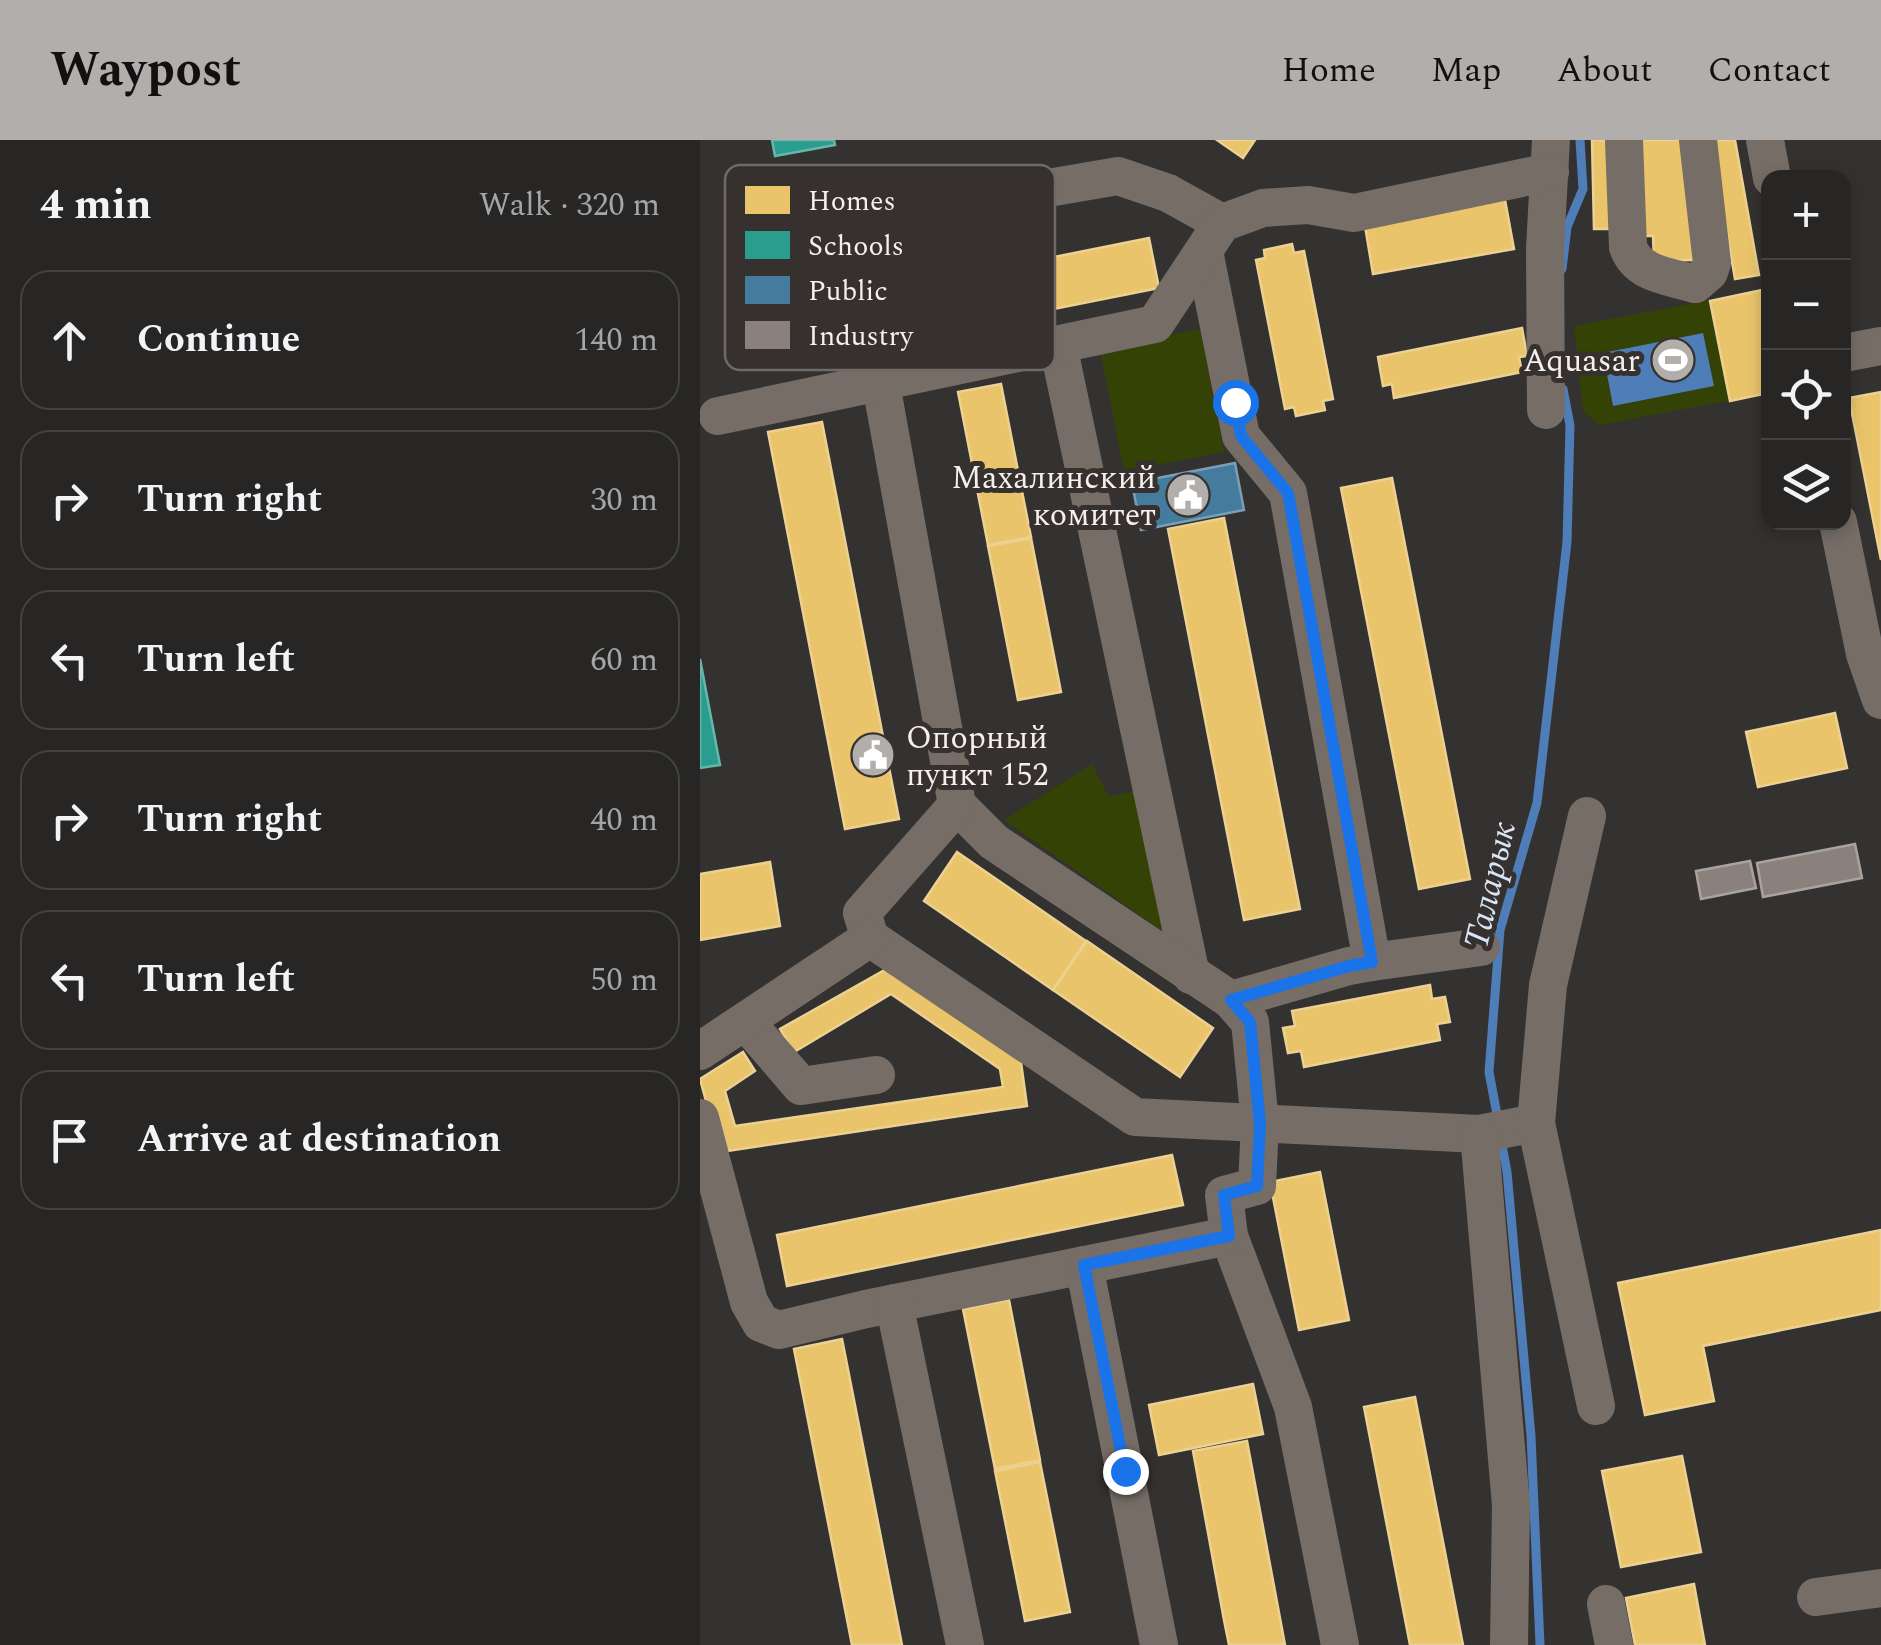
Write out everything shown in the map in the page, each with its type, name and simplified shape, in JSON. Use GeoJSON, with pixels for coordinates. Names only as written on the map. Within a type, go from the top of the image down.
{"type":"FeatureCollection","features":[{"type":"Feature","properties":{"kind":"street"},"geometry":{"type":"LineString","coordinates":[[1624,140],[1628,247],[1632,258],[1638,268],[1695,284],[1709,272],[1712,262],[1698,140]]}},
{"type":"Feature","properties":{"kind":"street"},"geometry":{"type":"LineString","coordinates":[[1766,140],[1771,170]]}},
{"type":"Feature","properties":{"kind":"street"},"geometry":{"type":"LineString","coordinates":[[1055,346],[1155,324],[1213,236],[1263,208],[1308,205],[1354,213],[1550,156],[1545,248],[1546,410]]}},
{"type":"Feature","properties":{"kind":"street"},"geometry":{"type":"LineString","coordinates":[[1055,187],[1118,176],[1168,193],[1213,236],[1241,436],[1288,493],[1292,511],[1372,962]]}},
{"type":"Feature","properties":{"kind":"street"},"geometry":{"type":"LineString","coordinates":[[1058,345],[1191,975]]}},
{"type":"Feature","properties":{"kind":"street"},"geometry":{"type":"LineString","coordinates":[[1851,352],[1881,346]]}},
{"type":"Feature","properties":{"kind":"street"},"geometry":{"type":"LineString","coordinates":[[718,416],[945,370]]}},
{"type":"Feature","properties":{"kind":"street"},"geometry":{"type":"LineString","coordinates":[[881,384],[957,805],[994,842],[1231,1000],[1250,1022],[1260,1123],[1257,1186],[1224,1195],[1229,1236],[1292,1407],[1340,1645]]}},
{"type":"Feature","properties":{"kind":"street"},"geometry":{"type":"LineString","coordinates":[[1840,530],[1865,654],[1881,700]]}},
{"type":"Feature","properties":{"kind":"street"},"geometry":{"type":"LineString","coordinates":[[957,805],[862,912],[870,938],[1136,1117],[1479,1134],[1536,1123]]}},
{"type":"Feature","properties":{"kind":"street"},"geometry":{"type":"LineString","coordinates":[[1587,816],[1548,986],[1536,1123],[1596,1406]]}},
{"type":"Feature","properties":{"kind":"street"},"geometry":{"type":"LineString","coordinates":[[700,1050],[870,938]]}},
{"type":"Feature","properties":{"kind":"street"},"geometry":{"type":"LineString","coordinates":[[1231,1000],[1349,966],[1481,947]]}},
{"type":"Feature","properties":{"kind":"street"},"geometry":{"type":"LineString","coordinates":[[746,1022],[801,1086],[876,1075]]}},
{"type":"Feature","properties":{"kind":"street"},"geometry":{"type":"LineString","coordinates":[[700,1118],[749,1302],[761,1323],[780,1330],[894,1303],[1229,1236]]}},
{"type":"Feature","properties":{"kind":"street"},"geometry":{"type":"LineString","coordinates":[[1479,1134],[1511,1506],[1509,1645]]}},
{"type":"Feature","properties":{"kind":"street"},"geometry":{"type":"LineString","coordinates":[[1084,1265],[1160,1645]]}},
{"type":"Feature","properties":{"kind":"street"},"geometry":{"type":"LineString","coordinates":[[894,1303],[965,1645]]}},
{"type":"Feature","properties":{"kind":"street"},"geometry":{"type":"LineString","coordinates":[[1816,1597],[1881,1588]]}},
{"type":"Feature","properties":{"kind":"street"},"geometry":{"type":"LineString","coordinates":[[1606,1604],[1614,1645]]}},
{"type":"Feature","properties":{"kind":"green space","name":"Aquasar"},"geometry":{"type":"Polygon","coordinates":[[[1761,290],[1761,394],[1600,425],[1583,412],[1574,326],[1761,290]]]}},
{"type":"Feature","properties":{"kind":"green space"},"geometry":{"type":"Polygon","coordinates":[[[1200,329],[1224,452],[1124,471],[1100,349],[1200,329]]]}},
{"type":"Feature","properties":{"kind":"green space"},"geometry":{"type":"Polygon","coordinates":[[[1092,764],[1108,796],[1141,790],[1171,937],[1004,820],[1092,764]]]}},
{"type":"Feature","properties":{"kind":"water"},"geometry":{"type":"Polygon","coordinates":[[[1703,333],[1714,386],[1613,406],[1603,353],[1703,333]]]}},
{"type":"Feature","properties":{"kind":"building: Homes"},"geometry":{"type":"Polygon","coordinates":[[[1217,140],[1255,140],[1243,158],[1217,140]]]}},
{"type":"Feature","properties":{"kind":"building: Homes"},"geometry":{"type":"Polygon","coordinates":[[[1592,140],[1610,140],[1612,229],[1594,229],[1592,140]]]}},
{"type":"Feature","properties":{"kind":"building: Homes"},"geometry":{"type":"Polygon","coordinates":[[[1633,140],[1684,140],[1694,260],[1654,261],[1653,236],[1633,236],[1633,140]]]}},
{"type":"Feature","properties":{"kind":"building: Homes"},"geometry":{"type":"Polygon","coordinates":[[[1711,140],[1735,140],[1759,275],[1735,279],[1711,140]]]}},
{"type":"Feature","properties":{"kind":"building: Homes"},"geometry":{"type":"Polygon","coordinates":[[[1505,200],[1514,249],[1373,274],[1365,226],[1505,200]]]}},
{"type":"Feature","properties":{"kind":"building: Homes"},"geometry":{"type":"Polygon","coordinates":[[[1149,238],[1159,288],[1055,309],[1055,257],[1149,238]]]}},
{"type":"Feature","properties":{"kind":"building: Homes"},"geometry":{"type":"Polygon","coordinates":[[[1292,244],[1294,253],[1304,251],[1333,399],[1323,401],[1325,410],[1296,416],[1294,407],[1285,409],[1256,260],[1265,258],[1264,250],[1292,244]]]}},
{"type":"Feature","properties":{"kind":"building: Homes"},"geometry":{"type":"Polygon","coordinates":[[[1761,290],[1761,394],[1730,401],[1710,301],[1761,290]]]}},
{"type":"Feature","properties":{"kind":"building: Homes"},"geometry":{"type":"Polygon","coordinates":[[[1522,328],[1527,356],[1519,357],[1522,372],[1394,398],[1392,384],[1383,386],[1378,357],[1522,328]]]}},
{"type":"Feature","properties":{"kind":"building: Homes"},"geometry":{"type":"Polygon","coordinates":[[[1001,384],[1031,537],[988,545],[958,392],[1001,384]]]}},
{"type":"Feature","properties":{"kind":"building: Homes"},"geometry":{"type":"Polygon","coordinates":[[[1881,392],[1881,560],[1851,408],[1851,398],[1881,392]]]}},
{"type":"Feature","properties":{"kind":"building: Homes"},"geometry":{"type":"Polygon","coordinates":[[[822,422],[899,819],[845,829],[768,432],[822,422]]]}},
{"type":"Feature","properties":{"kind":"building: Homes"},"geometry":{"type":"Polygon","coordinates":[[[1392,478],[1470,879],[1419,889],[1341,488],[1392,478]]]}},
{"type":"Feature","properties":{"kind":"building: Homes"},"geometry":{"type":"Polygon","coordinates":[[[1224,518],[1300,909],[1244,920],[1168,529],[1224,518]]]}},
{"type":"Feature","properties":{"kind":"building: Homes"},"geometry":{"type":"Polygon","coordinates":[[[1031,538],[1061,692],[1018,700],[988,546],[1031,538]]]}},
{"type":"Feature","properties":{"kind":"building: Homes"},"geometry":{"type":"Polygon","coordinates":[[[1835,713],[1847,768],[1758,787],[1746,732],[1835,713]]]}},
{"type":"Feature","properties":{"kind":"building: Homes"},"geometry":{"type":"Polygon","coordinates":[[[957,852],[1086,941],[1053,990],[924,901],[957,852]]]}},
{"type":"Feature","properties":{"kind":"building: Homes"},"geometry":{"type":"Polygon","coordinates":[[[770,862],[780,926],[700,940],[700,874],[770,862]]]}},
{"type":"Feature","properties":{"kind":"building: Homes"},"geometry":{"type":"Polygon","coordinates":[[[1087,941],[1213,1028],[1180,1077],[1053,990],[1087,941]]]}},
{"type":"Feature","properties":{"kind":"building: Homes"},"geometry":{"type":"Polygon","coordinates":[[[890,967],[1020,1055],[1027,1106],[720,1152],[700,1079],[743,1052],[755,1071],[725,1091],[735,1126],[1003,1087],[1000,1069],[891,994],[794,1052],[780,1029],[890,967]]]}},
{"type":"Feature","properties":{"kind":"building: Homes"},"geometry":{"type":"Polygon","coordinates":[[[1430,985],[1432,999],[1445,997],[1450,1022],[1437,1024],[1440,1040],[1304,1067],[1301,1051],[1288,1053],[1283,1028],[1295,1026],[1292,1011],[1430,985]]]}},
{"type":"Feature","properties":{"kind":"building: Homes"},"geometry":{"type":"Polygon","coordinates":[[[1172,1155],[1183,1205],[787,1286],[777,1235],[1172,1155]]]}},
{"type":"Feature","properties":{"kind":"building: Homes"},"geometry":{"type":"Polygon","coordinates":[[[1320,1172],[1349,1320],[1299,1330],[1270,1182],[1320,1172]]]}},
{"type":"Feature","properties":{"kind":"building: Homes"},"geometry":{"type":"Polygon","coordinates":[[[1881,1230],[1881,1310],[1703,1346],[1714,1401],[1645,1415],[1618,1283],[1881,1230]]]}},
{"type":"Feature","properties":{"kind":"building: Homes"},"geometry":{"type":"Polygon","coordinates":[[[1009,1300],[1040,1460],[995,1469],[963,1309],[1009,1300]]]}},
{"type":"Feature","properties":{"kind":"building: Homes"},"geometry":{"type":"Polygon","coordinates":[[[842,1339],[902,1645],[852,1645],[794,1349],[842,1339]]]}},
{"type":"Feature","properties":{"kind":"building: Homes"},"geometry":{"type":"Polygon","coordinates":[[[1253,1384],[1263,1434],[1159,1455],[1149,1405],[1253,1384]]]}},
{"type":"Feature","properties":{"kind":"building: Homes"},"geometry":{"type":"Polygon","coordinates":[[[1415,1397],[1463,1645],[1410,1645],[1364,1407],[1415,1397]]]}},
{"type":"Feature","properties":{"kind":"building: Homes"},"geometry":{"type":"Polygon","coordinates":[[[1247,1441],[1285,1645],[1229,1645],[1224,1620],[1193,1451],[1247,1441]]]}},
{"type":"Feature","properties":{"kind":"building: Homes"},"geometry":{"type":"Polygon","coordinates":[[[1682,1456],[1701,1552],[1621,1567],[1602,1471],[1682,1456]]]}},
{"type":"Feature","properties":{"kind":"building: Homes"},"geometry":{"type":"Polygon","coordinates":[[[1040,1462],[1070,1612],[1025,1621],[995,1471],[1040,1462]]]}},
{"type":"Feature","properties":{"kind":"building: Homes"},"geometry":{"type":"Polygon","coordinates":[[[1694,1584],[1705,1645],[1635,1645],[1626,1598],[1694,1584]]]}},
{"type":"Feature","properties":{"kind":"building: Schools"},"geometry":{"type":"Polygon","coordinates":[[[772,140],[834,140],[835,145],[775,156],[772,140]]]}},
{"type":"Feature","properties":{"kind":"building: Schools"},"geometry":{"type":"Polygon","coordinates":[[[700,659],[720,765],[700,768],[700,659]]]}},
{"type":"Feature","properties":{"kind":"building: Public","name":"Махалинский комитет"},"geometry":{"type":"Polygon","coordinates":[[[1235,463],[1244,510],[1141,530],[1132,483],[1235,463]]]}},
{"type":"Feature","properties":{"kind":"building: Industry"},"geometry":{"type":"Polygon","coordinates":[[[1855,844],[1862,878],[1763,897],[1757,863],[1855,844]]]}},
{"type":"Feature","properties":{"kind":"building: Industry"},"geometry":{"type":"Polygon","coordinates":[[[1750,861],[1756,888],[1701,899],[1696,871],[1750,861]]]}},
{"type":"Feature","properties":{"kind":"waterway","name":"Таларык"},"geometry":{"type":"LineString","coordinates":[[1562,269],[1567,227],[1583,189],[1580,140]]}},
{"type":"Feature","properties":{"kind":"waterway","name":"Таларык"},"geometry":{"type":"LineString","coordinates":[[1498,1120],[1489,1072],[1500,930],[1537,803],[1567,542],[1570,425],[1563,389]]}},
{"type":"Feature","properties":{"kind":"waterway","name":"Таларык"},"geometry":{"type":"LineString","coordinates":[[1501,1140],[1531,1436],[1540,1645]]}},
{"type":"Feature","properties":{"kind":"place","name":"Aquasar"},"geometry":{"type":"Point","coordinates":[1673,360]}},
{"type":"Feature","properties":{"kind":"place","name":"Махалинский комитет"},"geometry":{"type":"Point","coordinates":[1188,495]}},
{"type":"Feature","properties":{"kind":"place","name":"Опорный пункт 152"},"geometry":{"type":"Point","coordinates":[873,755]}},
{"type":"Feature","properties":{"kind":"route"},"geometry":{"type":"LineString","coordinates":[[1125,1471],[1084,1265],[1229,1236],[1224,1195],[1257,1186],[1260,1123],[1250,1022],[1231,1000],[1372,962],[1288,493],[1241,436],[1235,402]]}}]}
